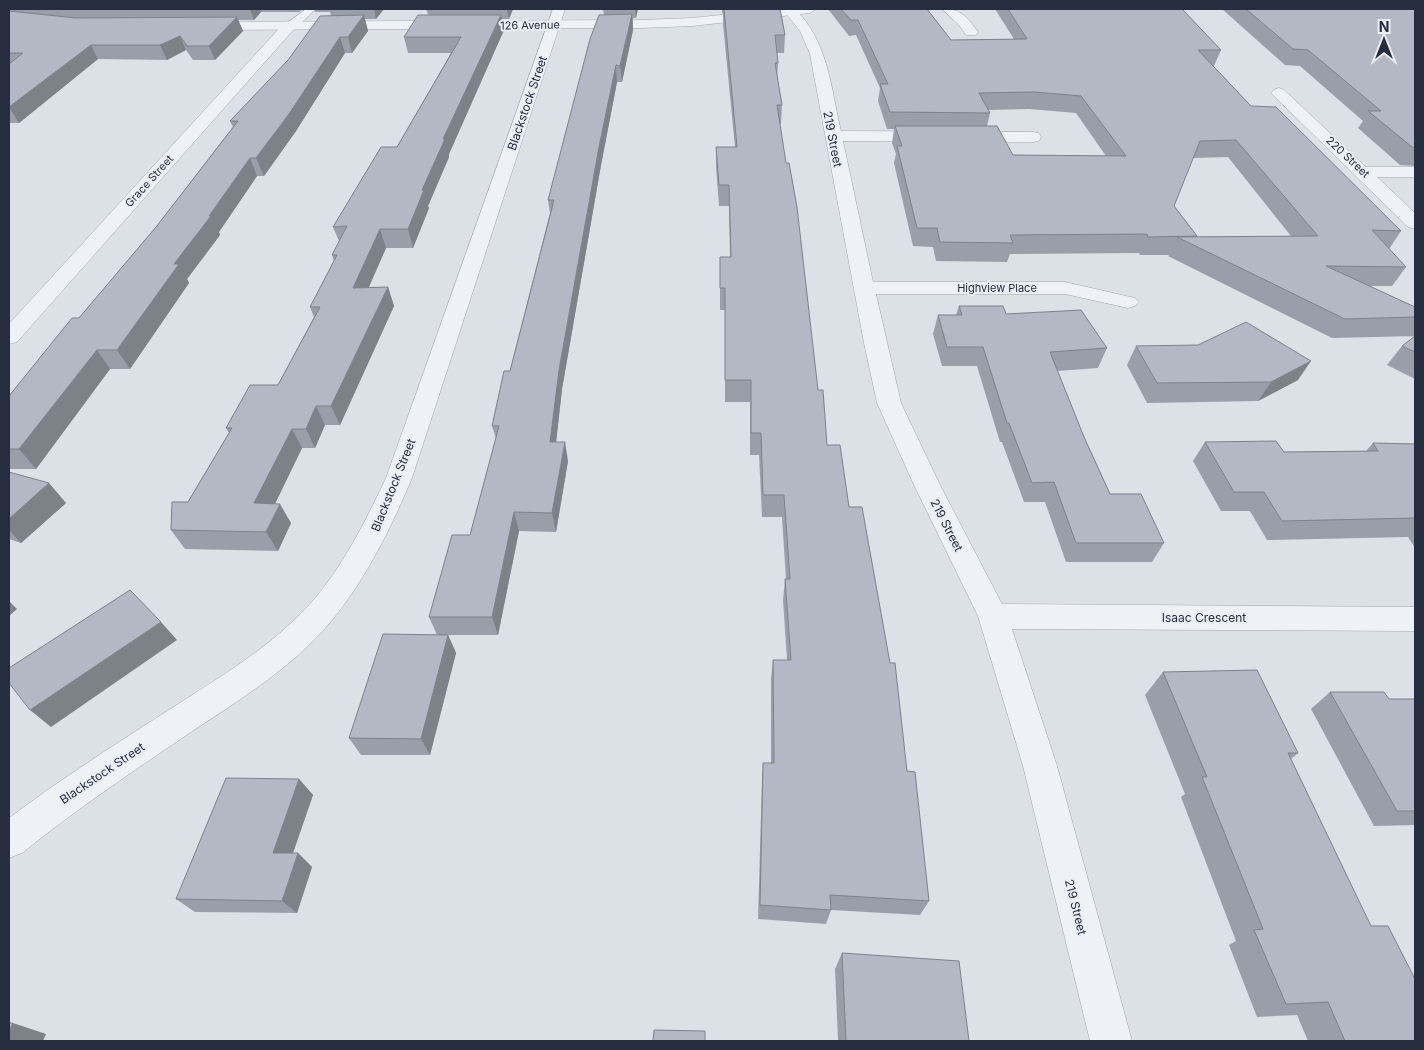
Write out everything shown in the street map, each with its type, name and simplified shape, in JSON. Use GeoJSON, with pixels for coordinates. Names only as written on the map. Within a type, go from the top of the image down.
{"type":"FeatureCollection","features":[{"type":"Feature","properties":{"kind":"street","name":"126 Avenue"},"geometry":{"type":"LineString","coordinates":[[193,26],[556,17],[692,22],[810,9]]}},
{"type":"Feature","properties":{"kind":"street"},"geometry":{"type":"LineString","coordinates":[[948,9],[964,22],[971,32]]}},
{"type":"Feature","properties":{"kind":"street","name":"219 Street"},"geometry":{"type":"LineString","coordinates":[[790,11],[803,24],[814,42],[889,403],[927,485],[993,616],[1040,766],[1110,1041]]}},
{"type":"Feature","properties":{"kind":"street","name":"Blackstock Street"},"geometry":{"type":"LineString","coordinates":[[9,840],[50,808],[248,676],[292,641],[320,612],[370,542],[399,478],[556,17]]}},
{"type":"Feature","properties":{"kind":"street","name":"Grace Street"},"geometry":{"type":"LineString","coordinates":[[9,337],[290,25]]}},
{"type":"Feature","properties":{"kind":"street","name":"220 Street"},"geometry":{"type":"LineString","coordinates":[[1279,93],[1364,172],[1415,223]]}},
{"type":"Feature","properties":{"kind":"street"},"geometry":{"type":"LineString","coordinates":[[833,136],[1033,137]]}},
{"type":"Feature","properties":{"kind":"street"},"geometry":{"type":"LineString","coordinates":[[1364,172],[1415,172]]}},
{"type":"Feature","properties":{"kind":"street","name":"Highview Place"},"geometry":{"type":"LineString","coordinates":[[864,288],[1064,288],[1128,302]]}},
{"type":"Feature","properties":{"kind":"street","name":"Isaac Crescent"},"geometry":{"type":"LineString","coordinates":[[993,616],[1415,619]]}},
{"type":"Feature","properties":{"kind":"lane"},"geometry":{"type":"LineString","coordinates":[[290,25],[311,9]]}},
{"type":"Feature","properties":{"kind":"building"},"geometry":{"type":"Polygon","coordinates":[[[724,9],[780,9],[785,35],[775,35],[778,63],[775,63],[782,105],[777,105],[786,163],[789,163],[797,207],[818,390],[823,390],[827,445],[840,445],[849,507],[862,507],[890,663],[895,663],[907,771],[915,772],[929,901],[830,895],[831,910],[760,905],[763,763],[774,763],[773,660],[791,660],[785,579],[790,579],[784,495],[763,495],[761,433],[751,433],[751,380],[725,380],[725,288],[720,288],[720,257],[731,257],[729,185],[719,185],[716,147],[737,147],[724,9]]]}},
{"type":"Feature","properties":{"kind":"building"},"geometry":{"type":"Polygon","coordinates":[[[841,9],[927,9],[951,40],[1027,39],[1008,9],[1182,9],[1221,50],[1198,50],[1251,106],[1276,107],[1401,231],[1372,230],[1406,267],[1326,266],[1415,307],[1415,317],[1345,319],[1177,237],[1318,236],[1236,140],[1200,141],[1174,206],[1197,236],[1148,237],[1147,234],[1010,235],[1013,243],[940,242],[937,228],[917,228],[897,146],[902,146],[895,126],[997,126],[1013,155],[1126,156],[1081,96],[1034,92],[979,93],[990,113],[890,112],[880,84],[888,84],[858,20],[851,20],[841,9]]]}},
{"type":"Feature","properties":{"kind":"building"},"geometry":{"type":"Polygon","coordinates":[[[1246,9],[1415,9],[1415,147],[1412,147],[1368,111],[1381,111],[1308,50],[1293,49],[1246,9]]]}},
{"type":"Feature","properties":{"kind":"building"},"geometry":{"type":"Polygon","coordinates":[[[9,11],[76,18],[237,17],[209,46],[187,46],[180,36],[160,45],[91,45],[9,107],[9,64],[23,53],[9,53],[9,11]]]}},
{"type":"Feature","properties":{"kind":"building"},"geometry":{"type":"Polygon","coordinates":[[[632,14],[620,66],[616,65],[599,147],[559,370],[550,442],[565,442],[552,513],[514,512],[492,617],[429,617],[452,535],[470,535],[499,426],[492,426],[504,371],[510,371],[554,200],[548,200],[590,39],[599,15],[632,14]]]}},
{"type":"Feature","properties":{"kind":"building"},"geometry":{"type":"Polygon","coordinates":[[[364,15],[348,37],[340,37],[289,114],[256,158],[250,158],[209,216],[211,216],[174,264],[179,264],[117,350],[97,350],[19,449],[9,449],[9,396],[72,318],[79,318],[156,227],[238,121],[230,121],[288,60],[320,16],[364,15]]]}},
{"type":"Feature","properties":{"kind":"building"},"geometry":{"type":"Polygon","coordinates":[[[418,15],[501,15],[443,139],[445,139],[422,190],[424,190],[408,229],[380,229],[353,288],[388,287],[331,406],[316,406],[306,429],[292,429],[254,503],[280,504],[266,532],[171,530],[172,502],[188,502],[232,428],[226,428],[250,385],[278,385],[320,307],[310,307],[337,255],[332,255],[347,226],[333,227],[381,147],[397,147],[461,37],[404,37],[418,15]]]}},
{"type":"Feature","properties":{"kind":"building"},"geometry":{"type":"Polygon","coordinates":[[[959,306],[1003,306],[1006,314],[1081,310],[1107,348],[1050,352],[1084,437],[1110,494],[1141,494],[1164,543],[1076,543],[1054,482],[1032,483],[1009,423],[1007,423],[983,347],[947,347],[938,315],[962,315],[959,306]]]}},
{"type":"Feature","properties":{"kind":"building"},"geometry":{"type":"Polygon","coordinates":[[[1246,322],[1311,361],[1271,382],[1157,383],[1136,346],[1198,345],[1246,322]]]}},
{"type":"Feature","properties":{"kind":"building"},"geometry":{"type":"Polygon","coordinates":[[[1415,336],[1415,352],[1402,346],[1415,336]]]}},
{"type":"Feature","properties":{"kind":"building"},"geometry":{"type":"Polygon","coordinates":[[[1276,441],[1284,452],[1378,451],[1373,443],[1415,444],[1415,518],[1282,521],[1264,492],[1234,492],[1205,442],[1276,441]]]}},
{"type":"Feature","properties":{"kind":"building"},"geometry":{"type":"Polygon","coordinates":[[[9,472],[49,483],[9,519],[9,472]]]}},
{"type":"Feature","properties":{"kind":"building"},"geometry":{"type":"Polygon","coordinates":[[[130,590],[161,622],[30,710],[9,683],[9,668],[130,590]]]}},
{"type":"Feature","properties":{"kind":"building"},"geometry":{"type":"Polygon","coordinates":[[[383,634],[448,635],[421,739],[349,738],[383,634]]]}},
{"type":"Feature","properties":{"kind":"building"},"geometry":{"type":"Polygon","coordinates":[[[1257,670],[1298,753],[1288,753],[1371,926],[1388,926],[1415,979],[1415,1041],[1345,1041],[1328,1002],[1286,1004],[1254,930],[1263,929],[1202,777],[1207,777],[1163,672],[1257,670]]]}},
{"type":"Feature","properties":{"kind":"building"},"geometry":{"type":"Polygon","coordinates":[[[1330,692],[1384,692],[1389,699],[1415,699],[1415,811],[1397,811],[1330,692]]]}},
{"type":"Feature","properties":{"kind":"building"},"geometry":{"type":"Polygon","coordinates":[[[226,778],[299,779],[273,853],[298,853],[282,901],[176,899],[226,778]]]}},
{"type":"Feature","properties":{"kind":"building"},"geometry":{"type":"Polygon","coordinates":[[[842,953],[959,961],[969,1041],[846,1041],[842,953]]]}},
{"type":"Feature","properties":{"kind":"building"},"geometry":{"type":"Polygon","coordinates":[[[9,1023],[13,1023],[9,1031],[9,1023]]]}},
{"type":"Feature","properties":{"kind":"building"},"geometry":{"type":"Polygon","coordinates":[[[654,1030],[705,1031],[705,1041],[653,1041],[654,1030]]]}}]}
